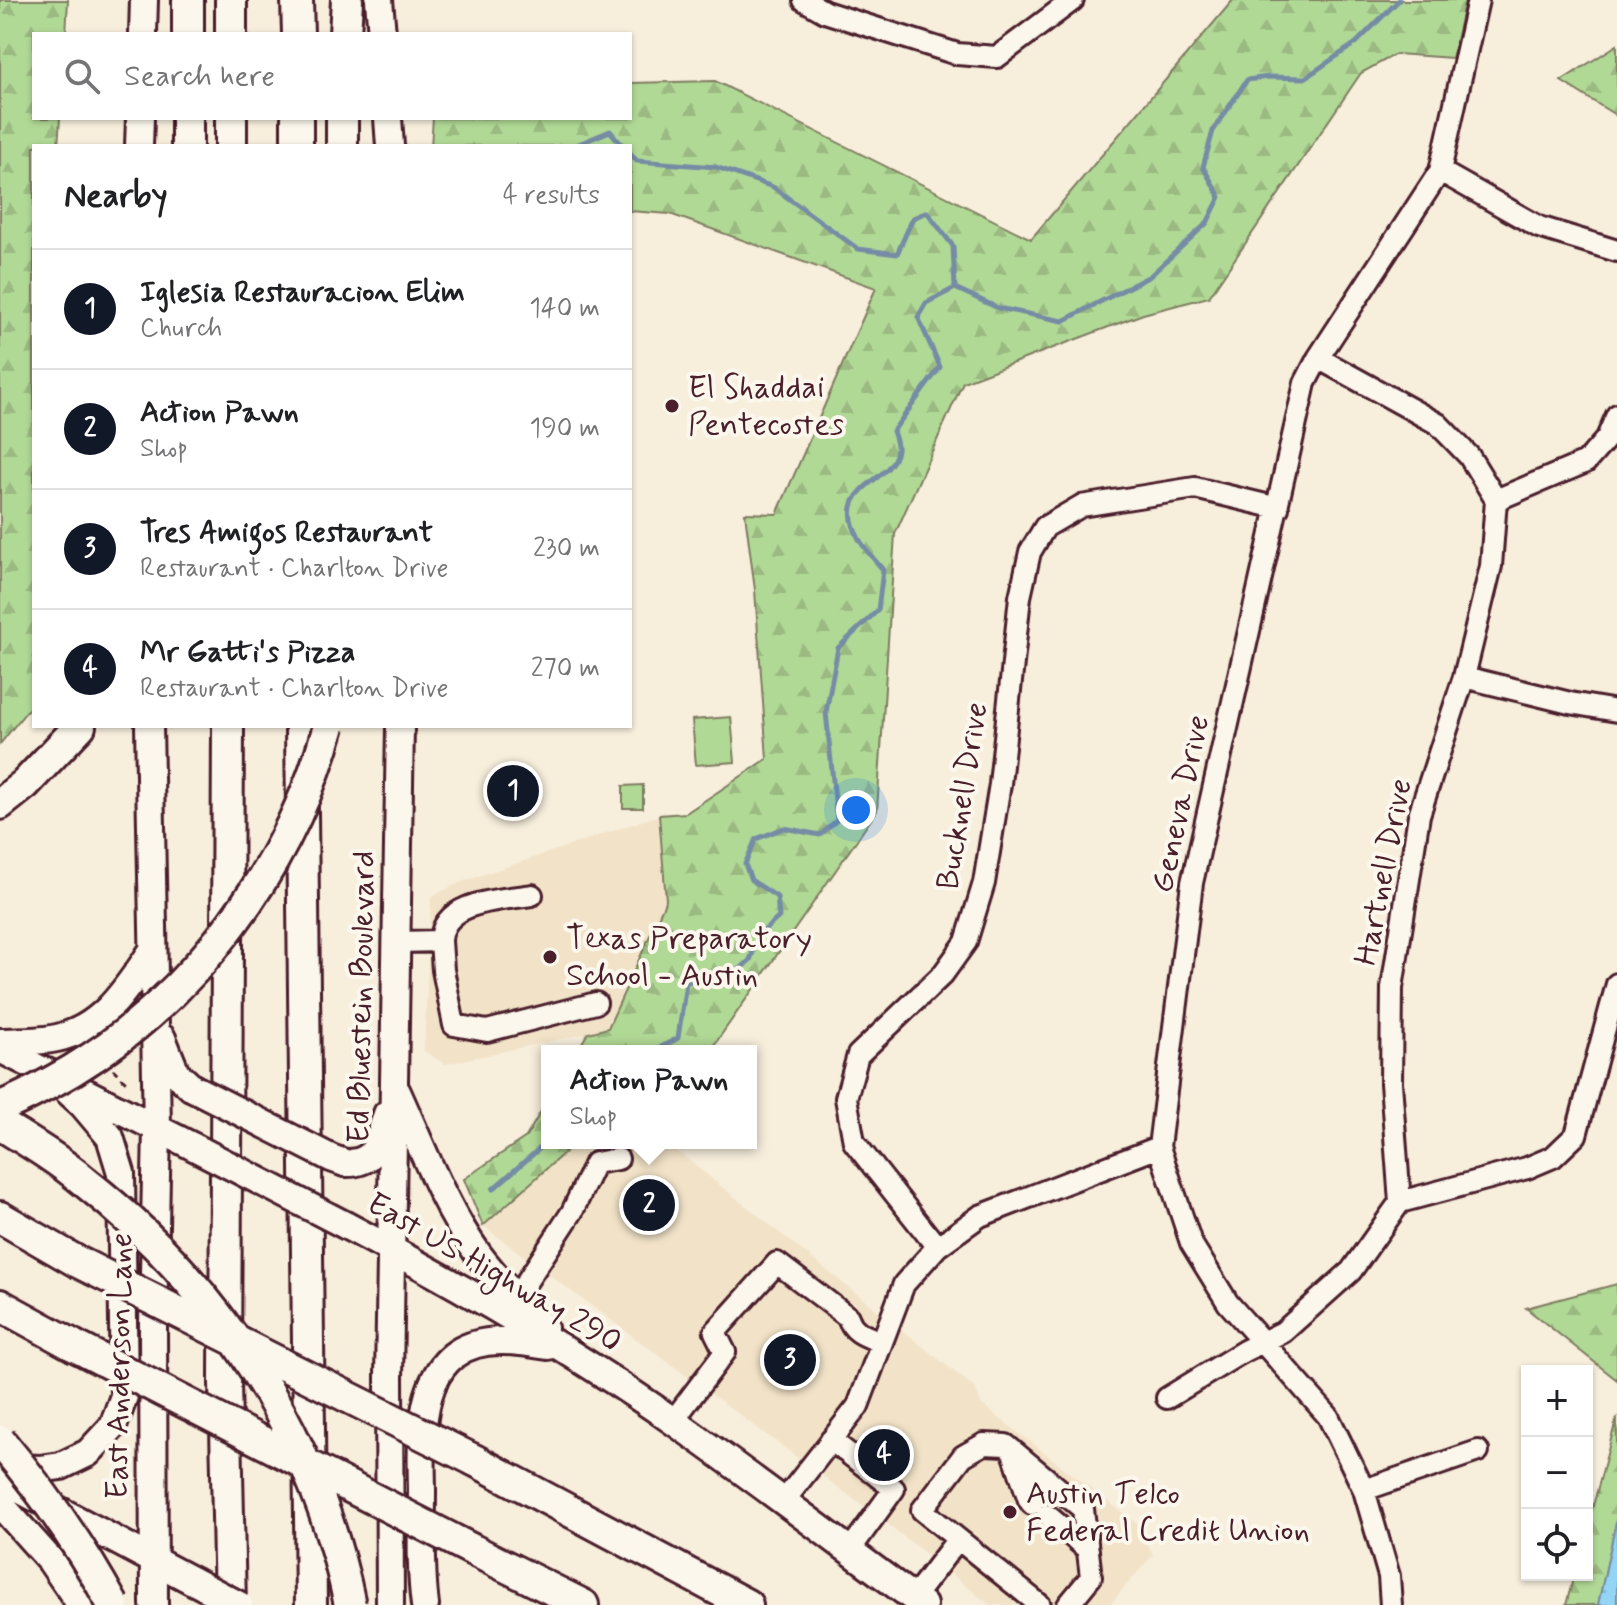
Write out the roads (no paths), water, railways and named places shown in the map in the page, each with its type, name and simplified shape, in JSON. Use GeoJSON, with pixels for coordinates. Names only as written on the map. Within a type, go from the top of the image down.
{"type":"FeatureCollection","features":[{"type":"Feature","properties":{"kind":"highway"},"geometry":{"type":"LineString","coordinates":[[188,0],[188,32]]}},
{"type":"Feature","properties":{"kind":"highway"},"geometry":{"type":"LineString","coordinates":[[231,0],[231,32]]}},
{"type":"Feature","properties":{"kind":"highway"},"geometry":{"type":"LineString","coordinates":[[297,0],[298,32]]}},
{"type":"Feature","properties":{"kind":"highway"},"geometry":{"type":"LineString","coordinates":[[338,0],[339,32]]}},
{"type":"Feature","properties":{"kind":"highway"},"geometry":{"type":"LineString","coordinates":[[345,32],[347,0]]}},
{"type":"Feature","properties":{"kind":"highway"},"geometry":{"type":"LineString","coordinates":[[187,120],[187,144]]}},
{"type":"Feature","properties":{"kind":"highway"},"geometry":{"type":"LineString","coordinates":[[231,120],[231,144]]}},
{"type":"Feature","properties":{"kind":"highway"},"geometry":{"type":"LineString","coordinates":[[297,120],[297,144]]}},
{"type":"Feature","properties":{"kind":"highway"},"geometry":{"type":"LineString","coordinates":[[342,120],[342,144]]}},
{"type":"Feature","properties":{"kind":"highway"},"geometry":{"type":"LineString","coordinates":[[0,804],[25,784],[78,728]]}},
{"type":"Feature","properties":{"kind":"highway"},"geometry":{"type":"LineString","coordinates":[[228,728],[225,1383],[230,1605]]}},
{"type":"Feature","properties":{"kind":"highway"},"geometry":{"type":"LineString","coordinates":[[301,728],[311,1605]]}},
{"type":"Feature","properties":{"kind":"highway"},"geometry":{"type":"LineString","coordinates":[[0,1107],[47,1085],[121,1037],[155,1009],[196,967],[251,898],[274,860],[309,786],[328,728]]}},
{"type":"Feature","properties":{"kind":"highway"},"geometry":{"type":"LineString","coordinates":[[0,1124],[75,1174],[127,1217],[162,1251],[219,1317],[273,1397],[293,1437],[329,1526],[350,1605]]}},
{"type":"Feature","properties":{"kind":"highway"},"geometry":{"type":"LineString","coordinates":[[0,1217],[76,1261],[474,1460],[747,1605]]}},
{"type":"Feature","properties":{"kind":"highway"},"geometry":{"type":"LineString","coordinates":[[0,1305],[583,1605]]}},
{"type":"Feature","properties":{"kind":"highway"},"geometry":{"type":"LineString","coordinates":[[0,1441],[74,1538],[113,1605]]}},
{"type":"Feature","properties":{"kind":"main road"},"geometry":{"type":"LineString","coordinates":[[143,32],[144,0]]}},
{"type":"Feature","properties":{"kind":"main road"},"geometry":{"type":"LineString","coordinates":[[379,0],[382,32]]}},
{"type":"Feature","properties":{"kind":"main road"},"geometry":{"type":"LineString","coordinates":[[139,144],[140,120]]}},
{"type":"Feature","properties":{"kind":"main road"},"geometry":{"type":"LineString","coordinates":[[388,120],[390,144]]}},
{"type":"Feature","properties":{"kind":"main road"},"geometry":{"type":"LineString","coordinates":[[149,728],[157,1127]]}},
{"type":"Feature","properties":{"kind":"main road","name":"Ed Bluestein Boulevard"},"geometry":{"type":"LineString","coordinates":[[390,1605],[389,1378],[400,728]]}},
{"type":"Feature","properties":{"kind":"main road"},"geometry":{"type":"LineString","coordinates":[[0,1042],[57,1038],[93,1023],[115,1002],[153,950]]}},
{"type":"Feature","properties":{"kind":"main road"},"geometry":{"type":"LineString","coordinates":[[156,1020],[176,1073],[191,1087],[345,1163],[358,1163],[370,1157],[376,1148],[395,1088]]}},
{"type":"Feature","properties":{"kind":"main road","name":"East US Highway 290"},"geometry":{"type":"LineString","coordinates":[[0,1049],[391,1249],[563,1349],[673,1421],[918,1601]]}},
{"type":"Feature","properties":{"kind":"main road"},"geometry":{"type":"LineString","coordinates":[[0,1467],[40,1469],[61,1466],[88,1453],[113,1426],[124,1396],[121,1173],[110,1137],[83,1105],[47,1072]]}},
{"type":"Feature","properties":{"kind":"main road"},"geometry":{"type":"LineString","coordinates":[[395,1088],[457,1221],[478,1254],[563,1349]]}},
{"type":"Feature","properties":{"kind":"main road","name":"East Anderson Lane"},"geometry":{"type":"LineString","coordinates":[[154,1605],[153,1325],[157,1127]]}},
{"type":"Feature","properties":{"kind":"main road"},"geometry":{"type":"LineString","coordinates":[[425,1605],[421,1458],[423,1412],[431,1385],[452,1358],[482,1342],[516,1341],[563,1349]]}},
{"type":"Feature","properties":{"kind":"main road"},"geometry":{"type":"LineString","coordinates":[[0,1479],[239,1605]]}},
{"type":"Feature","properties":{"kind":"main road"},"geometry":{"type":"LineString","coordinates":[[0,1504],[50,1560],[81,1605]]}},
{"type":"Feature","properties":{"kind":"street"},"geometry":{"type":"LineString","coordinates":[[804,0],[825,12],[957,54],[997,57],[1073,0]]}},
{"type":"Feature","properties":{"kind":"street","name":"Geneva Drive"},"geometry":{"type":"LineString","coordinates":[[1391,1605],[1389,1576],[1364,1490],[1328,1416],[1228,1303],[1191,1243],[1159,1147],[1192,883],[1305,383],[1318,358],[1440,171],[1478,0]]}},
{"type":"Feature","properties":{"kind":"street"},"geometry":{"type":"LineString","coordinates":[[1440,171],[1539,227],[1617,251]]}},
{"type":"Feature","properties":{"kind":"street"},"geometry":{"type":"LineString","coordinates":[[1318,358],[1438,424],[1469,456],[1496,500],[1586,462],[1607,438],[1617,415]]}},
{"type":"Feature","properties":{"kind":"street","name":"Bucknell Drive"},"geometry":{"type":"LineString","coordinates":[[937,1247],[854,1142],[846,1098],[858,1055],[943,974],[966,942],[984,883],[1000,784],[1020,597],[1030,552],[1045,527],[1081,506],[1195,488],[1278,508]]}},
{"type":"Feature","properties":{"kind":"street","name":"Hartnell Drive"},"geometry":{"type":"LineString","coordinates":[[1400,1202],[1391,1083],[1392,988],[1419,815],[1464,677],[1491,566],[1496,500]]}},
{"type":"Feature","properties":{"kind":"street"},"geometry":{"type":"LineString","coordinates":[[1464,677],[1617,711]]}},
{"type":"Feature","properties":{"kind":"street"},"geometry":{"type":"LineString","coordinates":[[532,895],[465,907],[453,916],[442,931],[443,970],[454,1025],[487,1031],[596,1003]]}},
{"type":"Feature","properties":{"kind":"street"},"geometry":{"type":"LineString","coordinates":[[398,942],[441,941]]}},
{"type":"Feature","properties":{"kind":"street"},"geometry":{"type":"LineString","coordinates":[[1167,1398],[1283,1332],[1351,1271],[1400,1202],[1527,1168],[1553,1157],[1576,1135],[1617,984]]}},
{"type":"Feature","properties":{"kind":"street"},"geometry":{"type":"LineString","coordinates":[[784,1501],[858,1406],[904,1284],[937,1247],[980,1216],[1159,1147]]}},
{"type":"Feature","properties":{"kind":"street"},"geometry":{"type":"LineString","coordinates":[[516,1298],[572,1212],[595,1163],[618,1159]]}},
{"type":"Feature","properties":{"kind":"street"},"geometry":{"type":"LineString","coordinates":[[673,1421],[725,1352],[715,1332],[777,1263],[848,1317],[851,1327],[881,1342]]}},
{"type":"Feature","properties":{"kind":"street"},"geometry":{"type":"LineString","coordinates":[[831,1440],[894,1489],[850,1550]]}},
{"type":"Feature","properties":{"kind":"street"},"geometry":{"type":"LineString","coordinates":[[1040,1605],[922,1510],[963,1456],[984,1444],[1006,1445],[1083,1509],[1091,1577],[1068,1605]]}},
{"type":"Feature","properties":{"kind":"street"},"geometry":{"type":"LineString","coordinates":[[1012,1450],[1039,1497],[1086,1538]]}},
{"type":"Feature","properties":{"kind":"street"},"geometry":{"type":"LineString","coordinates":[[1364,1490],[1478,1451]]}},
{"type":"Feature","properties":{"kind":"street"},"geometry":{"type":"LineString","coordinates":[[918,1601],[958,1539]]}},
{"type":"Feature","properties":{"kind":"water"},"geometry":{"type":"Polygon","coordinates":[[[1617,1518],[1617,1605],[1598,1605],[1617,1518]]]}},
{"type":"Feature","properties":{"kind":"waterway"},"geometry":{"type":"LineString","coordinates":[[632,155],[637,161],[716,167],[773,187],[858,249],[897,254],[913,218],[927,212],[953,246],[955,288],[998,308],[1063,321],[1150,276],[1207,223],[1220,197],[1203,167],[1213,131],[1247,80],[1305,78],[1356,43],[1399,0]]}},
{"type":"Feature","properties":{"kind":"waterway"},"geometry":{"type":"LineString","coordinates":[[579,144],[610,131],[621,144]]}},
{"type":"Feature","properties":{"kind":"waterway"},"geometry":{"type":"LineString","coordinates":[[665,1045],[678,1038],[686,983],[704,974],[739,970],[750,960],[760,934],[779,917],[777,897],[751,880],[745,864],[756,839],[784,828],[820,835],[837,820],[826,712],[838,648],[878,610],[883,570],[859,539],[852,521],[852,507],[865,487],[893,462],[897,448],[893,431],[940,367],[918,317],[926,303],[955,288]]}},
{"type":"Feature","properties":{"kind":"waterway"},"geometry":{"type":"LineString","coordinates":[[493,1189],[541,1147]]}},
{"type":"Feature","properties":{"kind":"tunnel"},"geometry":{"type":"LineString","coordinates":[[1042,1491],[1056,1503]]}},
{"type":"Feature","properties":{"kind":"place","name":"El Shaddai Pentecostes"},"geometry":{"type":"Point","coordinates":[672,406]}},
{"type":"Feature","properties":{"kind":"place","name":"Iglesia Restauracion Elim"},"geometry":{"type":"Point","coordinates":[513,791]}},
{"type":"Feature","properties":{"kind":"place","name":"Texas Preparatory School - Austin"},"geometry":{"type":"Point","coordinates":[550,957]}},
{"type":"Feature","properties":{"kind":"place","name":"Action Pawn"},"geometry":{"type":"Point","coordinates":[649,1205]}},
{"type":"Feature","properties":{"kind":"place","name":"Tres Amigos Restaurant"},"geometry":{"type":"Point","coordinates":[790,1360]}},
{"type":"Feature","properties":{"kind":"place","name":"Mr Gatti's Pizza"},"geometry":{"type":"Point","coordinates":[884,1455]}},
{"type":"Feature","properties":{"kind":"place","name":"Austin Telco Federal Credit Union"},"geometry":{"type":"Point","coordinates":[1010,1512]}}]}
